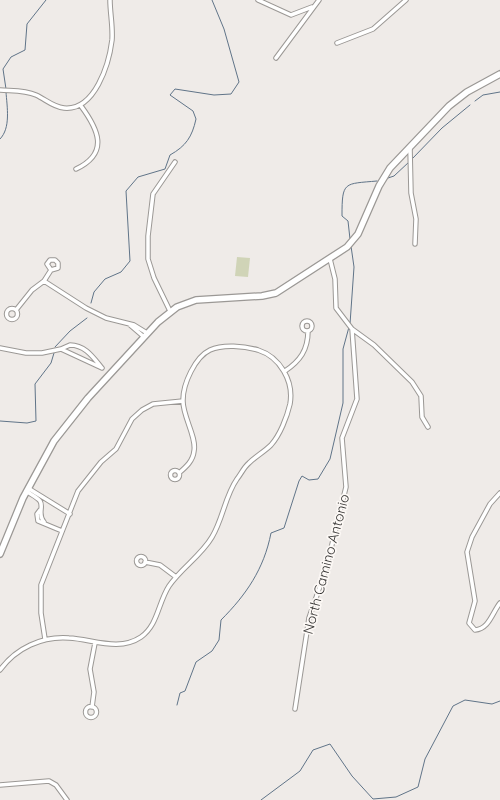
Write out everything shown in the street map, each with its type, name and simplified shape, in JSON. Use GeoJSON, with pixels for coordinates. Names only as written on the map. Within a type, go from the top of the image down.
{"type":"FeatureCollection","features":[{"type":"Feature","properties":{"kind":"street"},"geometry":{"type":"LineString","coordinates":[[2,90],[30,93],[62,108],[81,106],[96,87],[109,55],[112,20],[110,0]]}},
{"type":"Feature","properties":{"kind":"street"},"geometry":{"type":"LineString","coordinates":[[258,0],[291,14],[313,7]]}},
{"type":"Feature","properties":{"kind":"street"},"geometry":{"type":"LineString","coordinates":[[276,58],[319,0]]}},
{"type":"Feature","properties":{"kind":"street"},"geometry":{"type":"LineString","coordinates":[[337,43],[373,29],[406,0]]}},
{"type":"Feature","properties":{"kind":"street"},"geometry":{"type":"LineString","coordinates":[[0,554],[27,490],[54,442],[88,398],[170,311],[196,300],[262,296],[276,292],[347,247],[358,234],[384,177],[453,102],[467,92],[500,74]]}},
{"type":"Feature","properties":{"kind":"street"},"geometry":{"type":"LineString","coordinates":[[76,170],[90,161],[97,150],[98,144],[97,134],[92,122],[81,106]]}},
{"type":"Feature","properties":{"kind":"street"},"geometry":{"type":"LineString","coordinates":[[410,148],[411,193],[416,219],[415,244]]}},
{"type":"Feature","properties":{"kind":"street"},"geometry":{"type":"LineString","coordinates":[[170,311],[154,278],[148,259],[148,236],[153,194],[175,162]]}},
{"type":"Feature","properties":{"kind":"street"},"geometry":{"type":"LineString","coordinates":[[330,259],[335,279],[336,308],[352,329],[395,363],[412,382],[421,396],[422,417],[428,427]]}},
{"type":"Feature","properties":{"kind":"street"},"geometry":{"type":"LineString","coordinates":[[16,310],[32,290],[44,281],[51,270]]}},
{"type":"Feature","properties":{"kind":"street"},"geometry":{"type":"LineString","coordinates":[[44,281],[86,308],[106,318],[129,325],[134,325],[146,335]]}},
{"type":"Feature","properties":{"kind":"street","name":"North Camino Antonio"},"geometry":{"type":"LineString","coordinates":[[295,709],[310,618],[326,569],[346,487],[342,438],[358,399],[352,329]]}},
{"type":"Feature","properties":{"kind":"street"},"geometry":{"type":"LineString","coordinates":[[285,371],[295,364],[304,352],[308,331]]}},
{"type":"Feature","properties":{"kind":"street"},"geometry":{"type":"LineString","coordinates":[[0,348],[26,353],[42,353],[70,345],[79,345],[89,353],[102,368]]}},
{"type":"Feature","properties":{"kind":"street"},"geometry":{"type":"LineString","coordinates":[[0,670],[6,661],[20,651],[45,639],[69,638],[95,643],[118,644],[139,638],[151,628],[161,601],[176,577],[199,554],[211,539],[231,487],[248,464],[271,444],[287,416],[291,388],[285,371],[269,353],[245,346],[209,350],[189,373],[183,401],[195,450],[189,464],[179,473]]}},
{"type":"Feature","properties":{"kind":"street"},"geometry":{"type":"LineString","coordinates":[[61,348],[102,368],[110,374]]}},
{"type":"Feature","properties":{"kind":"street"},"geometry":{"type":"LineString","coordinates":[[45,639],[41,613],[41,585],[78,491],[96,467],[116,450],[132,419],[142,410],[153,404],[183,401]]}},
{"type":"Feature","properties":{"kind":"street"},"geometry":{"type":"LineString","coordinates":[[27,490],[39,500],[41,518],[44,522],[62,531]]}},
{"type":"Feature","properties":{"kind":"street"},"geometry":{"type":"LineString","coordinates":[[27,490],[70,514]]}},
{"type":"Feature","properties":{"kind":"street"},"geometry":{"type":"LineString","coordinates":[[500,493],[490,504],[472,537],[467,552],[475,601],[469,623],[475,630],[482,629],[487,624],[500,603]]}},
{"type":"Feature","properties":{"kind":"street"},"geometry":{"type":"LineString","coordinates":[[145,562],[160,565],[176,577]]}},
{"type":"Feature","properties":{"kind":"street"},"geometry":{"type":"LineString","coordinates":[[92,707],[94,692],[90,669],[95,643]]}},
{"type":"Feature","properties":{"kind":"street"},"geometry":{"type":"LineString","coordinates":[[0,785],[49,781],[56,785],[67,800]]}},
{"type":"Feature","properties":{"kind":"green space"},"geometry":{"type":"Polygon","coordinates":[[[237,257],[250,258],[248,277],[235,276],[237,257]]]}},
{"type":"Feature","properties":{"kind":"waterway"},"geometry":{"type":"LineString","coordinates":[[6,89],[3,69],[11,57],[25,50],[27,24],[46,0]]}},
{"type":"Feature","properties":{"kind":"waterway"},"geometry":{"type":"LineString","coordinates":[[91,303],[94,292],[105,279],[121,272],[130,261],[126,191],[138,177],[165,169],[170,155],[188,140],[192,131],[196,119],[193,111],[170,95],[175,89],[214,95],[231,94],[239,82],[224,29],[212,0]]}},
{"type":"Feature","properties":{"kind":"waterway"},"geometry":{"type":"LineString","coordinates":[[0,139],[6,129],[7,123],[6,92]]}},
{"type":"Feature","properties":{"kind":"waterway"},"geometry":{"type":"LineString","coordinates":[[475,101],[483,95],[500,92]]}},
{"type":"Feature","properties":{"kind":"waterway"},"geometry":{"type":"LineString","coordinates":[[412,159],[442,128],[470,105]]}},
{"type":"Feature","properties":{"kind":"waterway"},"geometry":{"type":"LineString","coordinates":[[388,178],[394,176],[409,162]]}},
{"type":"Feature","properties":{"kind":"waterway"},"geometry":{"type":"LineString","coordinates":[[350,239],[348,221],[342,216],[344,190],[351,184],[377,181]]}},
{"type":"Feature","properties":{"kind":"waterway"},"geometry":{"type":"LineString","coordinates":[[350,324],[354,267],[351,246]]}},
{"type":"Feature","properties":{"kind":"waterway"},"geometry":{"type":"LineString","coordinates":[[55,347],[70,331],[87,318]]}},
{"type":"Feature","properties":{"kind":"waterway"},"geometry":{"type":"LineString","coordinates":[[177,705],[180,693],[185,691],[196,662],[212,651],[219,640],[221,620],[230,611],[253,581],[264,558],[271,533],[284,528],[302,476],[309,480],[318,479],[330,459],[343,403],[343,349],[349,327]]}},
{"type":"Feature","properties":{"kind":"waterway"},"geometry":{"type":"LineString","coordinates":[[0,421],[27,423],[36,421],[35,384],[51,363],[54,353]]}},
{"type":"Feature","properties":{"kind":"waterway"},"geometry":{"type":"LineString","coordinates":[[261,800],[300,771],[313,750],[330,744],[352,776],[373,799],[396,797],[418,787],[425,759],[453,706],[465,700],[492,704],[500,701]]}}]}
